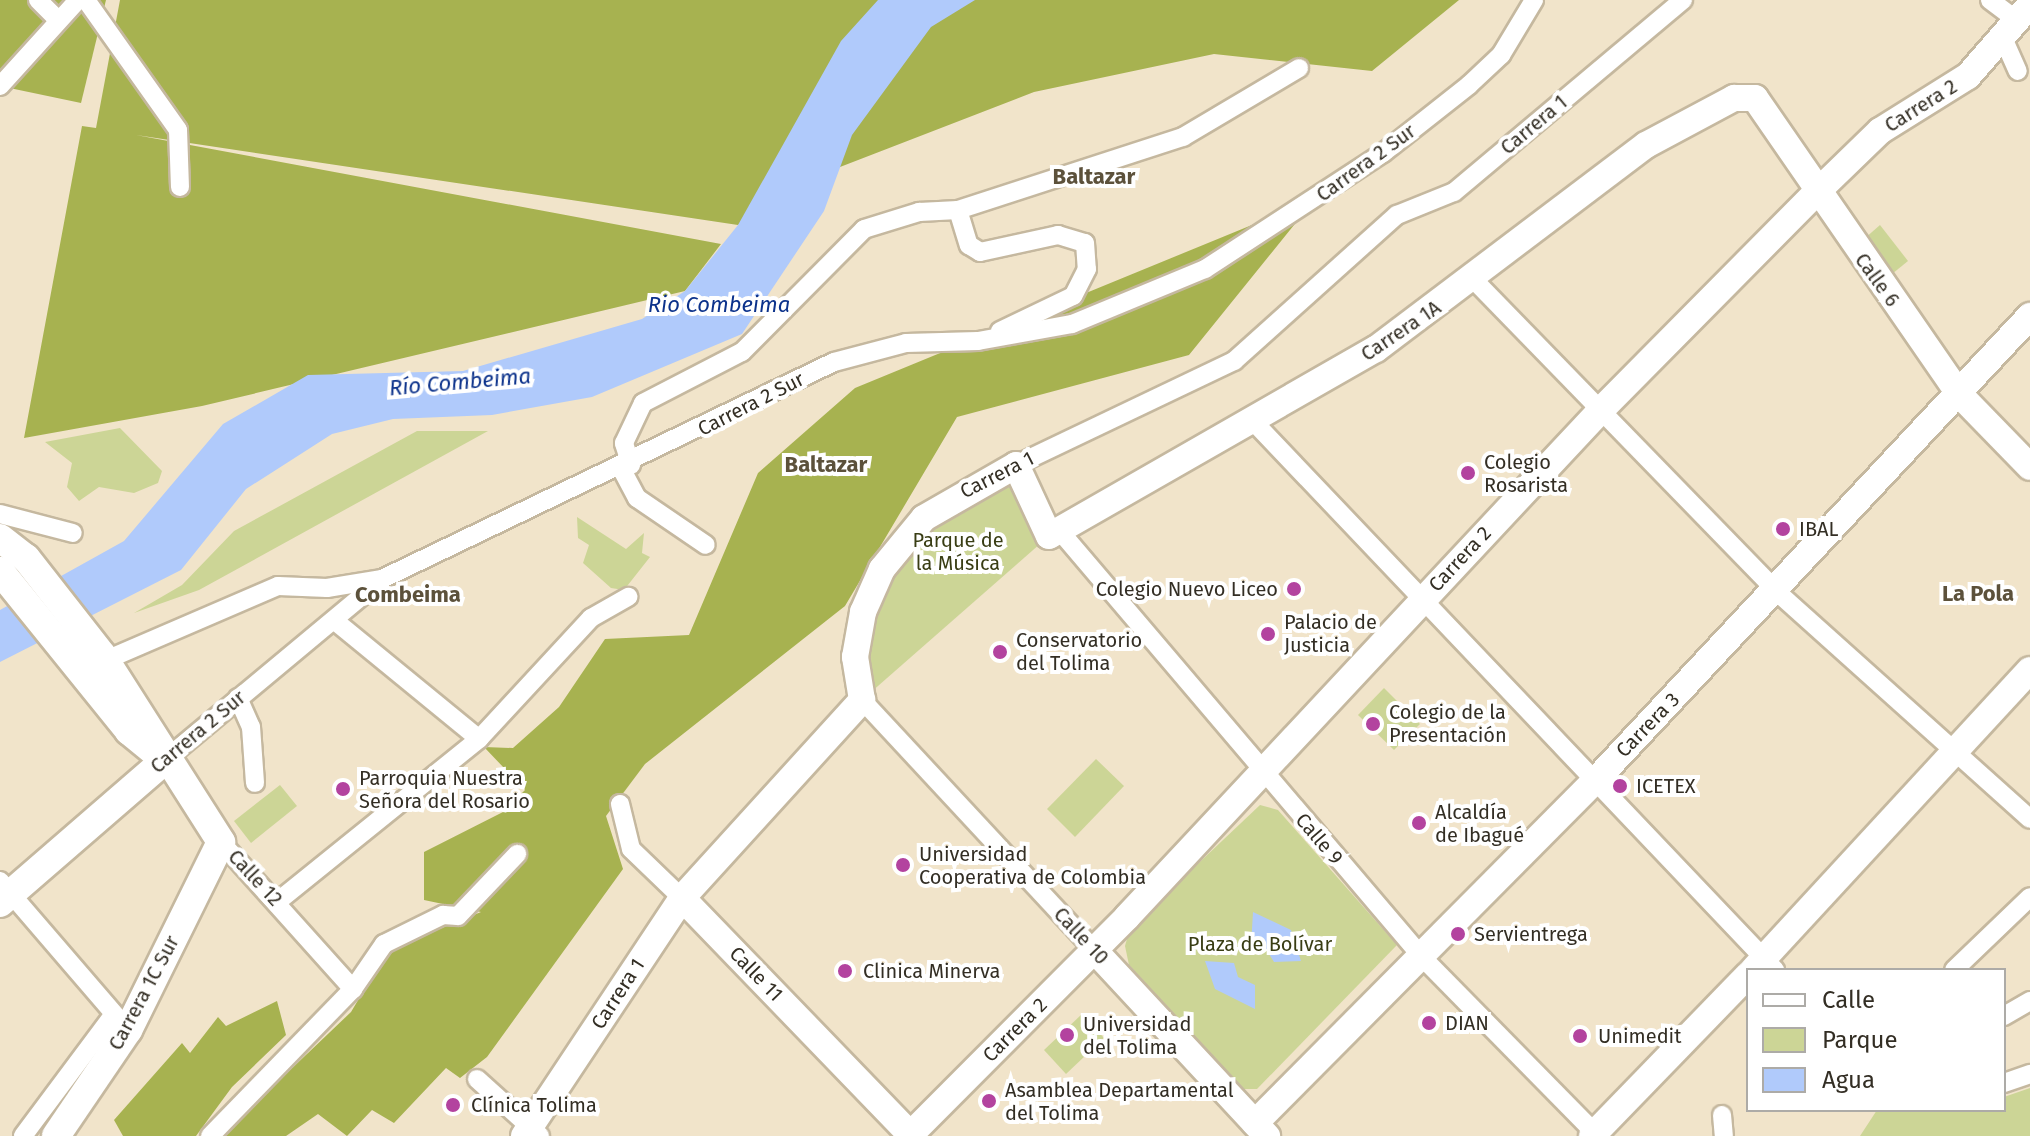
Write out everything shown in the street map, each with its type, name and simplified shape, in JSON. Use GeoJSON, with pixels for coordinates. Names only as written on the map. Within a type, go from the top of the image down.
{"type":"FeatureCollection","features":[{"type":"Feature","properties":{"kind":"main road","name":"Carrera 2"},"geometry":{"type":"LineString","coordinates":[[911,1136],[1095,951],[1597,414],[1815,194],[1880,131],[1968,76],[2017,21]]}},
{"type":"Feature","properties":{"kind":"main road","name":"Calle 6"},"geometry":{"type":"LineString","coordinates":[[1734,98],[1755,98],[1815,194],[1960,395],[2030,467]]}},
{"type":"Feature","properties":{"kind":"main road","name":"Carrera 1A"},"geometry":{"type":"LineString","coordinates":[[1054,533],[1376,349],[1474,280],[1646,145],[1734,98]]}},
{"type":"Feature","properties":{"kind":"main road","name":"Carrera 3"},"geometry":{"type":"LineString","coordinates":[[1259,1131],[1422,957],[1776,591],[2030,316]]}},
{"type":"Feature","properties":{"kind":"main road","name":"Calle 9"},"geometry":{"type":"LineString","coordinates":[[1016,465],[1054,533]]}},
{"type":"Feature","properties":{"kind":"main road","name":"Carrera 1"},"geometry":{"type":"LineString","coordinates":[[532,1133],[682,898],[862,700],[857,637],[882,569],[937,507],[1016,465]]}},
{"type":"Feature","properties":{"kind":"main road","name":"Calle 12"},"geometry":{"type":"LineString","coordinates":[[0,538],[26,558],[97,663],[129,731],[165,760],[221,842]]}},
{"type":"Feature","properties":{"kind":"main road","name":"Calle 12"},"geometry":{"type":"LineString","coordinates":[[1,572],[97,663]]}},
{"type":"Feature","properties":{"kind":"main road"},"geometry":{"type":"LineString","coordinates":[[1760,968],[2030,670]]}},
{"type":"Feature","properties":{"kind":"main road","name":"Carrera 2 Sur"},"geometry":{"type":"LineString","coordinates":[[3,892],[165,760]]}},
{"type":"Feature","properties":{"kind":"main road","name":"Carrera 1C Sur"},"geometry":{"type":"LineString","coordinates":[[56,1136],[221,842]]}},
{"type":"Feature","properties":{"kind":"main road","name":"Calle 11"},"geometry":{"type":"LineString","coordinates":[[682,898],[911,1136]]}},
{"type":"Feature","properties":{"kind":"main road","name":"Calle 10"},"geometry":{"type":"LineString","coordinates":[[1095,951],[1259,1131]]}},
{"type":"Feature","properties":{"kind":"main road"},"geometry":{"type":"LineString","coordinates":[[1594,1134],[1746,982]]}},
{"type":"Feature","properties":{"kind":"street"},"geometry":{"type":"LineString","coordinates":[[38,0],[55,17]]}},
{"type":"Feature","properties":{"kind":"street"},"geometry":{"type":"LineString","coordinates":[[0,86],[55,17],[78,0]]}},
{"type":"Feature","properties":{"kind":"street"},"geometry":{"type":"LineString","coordinates":[[86,0],[178,130],[180,187]]}},
{"type":"Feature","properties":{"kind":"street","name":"Carrera 2 Sur"},"geometry":{"type":"LineString","coordinates":[[165,760],[382,579],[626,466],[834,362],[906,343],[978,341],[1072,324],[1205,269],[1372,161],[1469,85],[1501,55],[1534,0]]}},
{"type":"Feature","properties":{"kind":"street","name":"Carrera 1"},"geometry":{"type":"LineString","coordinates":[[1016,465],[1234,361],[1397,215],[1454,192],[1683,0]]}},
{"type":"Feature","properties":{"kind":"street"},"geometry":{"type":"LineString","coordinates":[[1990,0],[2017,21],[2018,71]]}},
{"type":"Feature","properties":{"kind":"street"},"geometry":{"type":"LineString","coordinates":[[706,545],[637,498],[626,466],[624,443],[643,403],[742,352],[864,229],[919,212],[958,210],[1183,137],[1299,68]]}},
{"type":"Feature","properties":{"kind":"street"},"geometry":{"type":"LineString","coordinates":[[958,210],[969,245],[980,252],[1058,235],[1085,243],[1089,255],[1073,296],[978,341]]}},
{"type":"Feature","properties":{"kind":"street"},"geometry":{"type":"LineString","coordinates":[[1474,280],[1597,414],[1776,591],[1954,756],[2030,819]]}},
{"type":"Feature","properties":{"kind":"street"},"geometry":{"type":"LineString","coordinates":[[1252,420],[1595,781],[1760,968]]}},
{"type":"Feature","properties":{"kind":"street"},"geometry":{"type":"LineString","coordinates":[[0,514],[73,533]]}},
{"type":"Feature","properties":{"kind":"street","name":"Calle 9"},"geometry":{"type":"LineString","coordinates":[[1054,533],[1422,957],[1594,1134]]}},
{"type":"Feature","properties":{"kind":"street"},"geometry":{"type":"LineString","coordinates":[[97,663],[278,586],[327,588],[382,579]]}},
{"type":"Feature","properties":{"kind":"street"},"geometry":{"type":"LineString","coordinates":[[277,902],[479,739],[591,618],[628,597]]}},
{"type":"Feature","properties":{"kind":"street"},"geometry":{"type":"LineString","coordinates":[[335,621],[479,739]]}},
{"type":"Feature","properties":{"kind":"street"},"geometry":{"type":"LineString","coordinates":[[238,698],[251,727],[255,783]]}},
{"type":"Feature","properties":{"kind":"street","name":"Calle 10"},"geometry":{"type":"LineString","coordinates":[[862,700],[1095,951]]}},
{"type":"Feature","properties":{"kind":"street","name":"Calle 11"},"geometry":{"type":"LineString","coordinates":[[620,804],[631,849],[682,898]]}},
{"type":"Feature","properties":{"kind":"street","name":"Calle 12"},"geometry":{"type":"LineString","coordinates":[[221,842],[353,989]]}},
{"type":"Feature","properties":{"kind":"street"},"geometry":{"type":"LineString","coordinates":[[210,1136],[353,989],[384,944],[443,915],[458,916],[517,854]]}},
{"type":"Feature","properties":{"kind":"street"},"geometry":{"type":"LineString","coordinates":[[3,892],[121,1022],[23,1136]]}},
{"type":"Feature","properties":{"kind":"street"},"geometry":{"type":"LineString","coordinates":[[1956,968],[2030,897]]}},
{"type":"Feature","properties":{"kind":"street"},"geometry":{"type":"LineString","coordinates":[[2006,1015],[2030,1001]]}},
{"type":"Feature","properties":{"kind":"street"},"geometry":{"type":"LineString","coordinates":[[2006,1082],[2030,1074]]}},
{"type":"Feature","properties":{"kind":"street"},"geometry":{"type":"LineString","coordinates":[[477,1079],[532,1133]]}},
{"type":"Feature","properties":{"kind":"street"},"geometry":{"type":"LineString","coordinates":[[1722,1115],[1724,1136]]}},
{"type":"Feature","properties":{"kind":"green space"},"geometry":{"type":"Polygon","coordinates":[[[0,0],[106,0],[81,103],[0,86],[0,0]]]}},
{"type":"Feature","properties":{"kind":"green space"},"geometry":{"type":"Polygon","coordinates":[[[120,0],[1459,0],[1372,71],[1214,54],[1034,92],[840,167],[738,225],[136,135],[721,244],[685,291],[202,406],[24,438],[82,126],[96,128],[120,0]]]}},
{"type":"Feature","properties":{"kind":"green space"},"geometry":{"type":"Polygon","coordinates":[[[1315,199],[1189,355],[957,417],[845,606],[645,764],[606,816],[623,869],[487,1057],[460,1078],[446,1068],[394,1123],[372,1110],[347,1136],[318,1114],[286,1136],[221,1136],[351,1012],[388,950],[481,912],[424,900],[424,852],[503,812],[525,790],[484,747],[513,748],[559,707],[605,639],[689,635],[758,473],[855,388],[1315,199]]]}},
{"type":"Feature","properties":{"kind":"green space"},"geometry":{"type":"Polygon","coordinates":[[[1880,225],[1908,261],[1892,274],[1864,239],[1880,225]]]}},
{"type":"Feature","properties":{"kind":"green space"},"geometry":{"type":"Polygon","coordinates":[[[120,428],[162,471],[158,483],[134,493],[99,487],[79,501],[67,487],[72,463],[45,442],[120,428]]]}},
{"type":"Feature","properties":{"kind":"green space"},"geometry":{"type":"Polygon","coordinates":[[[417,431],[488,431],[199,590],[134,613],[182,585],[234,531],[417,431]]]}},
{"type":"Feature","properties":{"kind":"green space","name":"Parque de la Música"},"geometry":{"type":"Polygon","coordinates":[[[1016,465],[1049,536],[862,700],[855,672],[897,548],[1016,465]]]}},
{"type":"Feature","properties":{"kind":"green space"},"geometry":{"type":"Polygon","coordinates":[[[577,517],[626,549],[644,533],[642,553],[650,557],[624,590],[611,588],[583,563],[589,545],[578,538],[577,517]]]}},
{"type":"Feature","properties":{"kind":"green space"},"geometry":{"type":"Polygon","coordinates":[[[1384,688],[1420,724],[1394,750],[1358,715],[1384,688]]]}},
{"type":"Feature","properties":{"kind":"green space"},"geometry":{"type":"Polygon","coordinates":[[[1096,759],[1124,786],[1075,837],[1047,809],[1096,759]]]}},
{"type":"Feature","properties":{"kind":"green space"},"geometry":{"type":"Polygon","coordinates":[[[280,785],[297,806],[251,843],[234,821],[280,785]]]}},
{"type":"Feature","properties":{"kind":"green space","name":"Plaza de Bolívar"},"geometry":{"type":"Polygon","coordinates":[[[1260,805],[1278,810],[1397,945],[1257,1089],[1242,1089],[1129,965],[1125,946],[1130,928],[1260,805]]]}},
{"type":"Feature","properties":{"kind":"green space"},"geometry":{"type":"Polygon","coordinates":[[[277,1001],[286,1035],[232,1087],[196,1136],[123,1136],[114,1120],[182,1043],[190,1053],[218,1017],[226,1026],[277,1001]]]}},
{"type":"Feature","properties":{"kind":"green space"},"geometry":{"type":"Polygon","coordinates":[[[1082,1014],[1104,1038],[1066,1074],[1044,1050],[1082,1014]]]}},
{"type":"Feature","properties":{"kind":"green space"},"geometry":{"type":"Polygon","coordinates":[[[2030,1088],[2030,1136],[1860,1136],[1876,1112],[2006,1112],[2006,1096],[2030,1088]]]}},
{"type":"Feature","properties":{"kind":"water","name":"Rio Combeima"},"geometry":{"type":"Polygon","coordinates":[[[878,0],[975,0],[931,27],[852,135],[824,211],[742,334],[592,397],[492,415],[393,419],[332,434],[246,489],[181,570],[0,662],[0,610],[124,541],[223,424],[308,375],[463,371],[642,319],[685,291],[738,225],[841,41],[878,0]]]}},
{"type":"Feature","properties":{"kind":"water"},"geometry":{"type":"Polygon","coordinates":[[[1253,912],[1291,930],[1301,961],[1274,962],[1266,949],[1251,945],[1253,912]]]}},
{"type":"Feature","properties":{"kind":"water"},"geometry":{"type":"Polygon","coordinates":[[[1205,961],[1234,963],[1238,977],[1255,985],[1255,1009],[1215,989],[1205,961]]]}},
{"type":"Feature","properties":{"kind":"place","name":"Colegio Rosarista"},"geometry":{"type":"Point","coordinates":[1468,473]}},
{"type":"Feature","properties":{"kind":"place","name":"IBAL"},"geometry":{"type":"Point","coordinates":[1783,529]}},
{"type":"Feature","properties":{"kind":"place","name":"Colegio Nuevo Liceo"},"geometry":{"type":"Point","coordinates":[1294,589]}},
{"type":"Feature","properties":{"kind":"place","name":"Palacio de Justicia"},"geometry":{"type":"Point","coordinates":[1268,634]}},
{"type":"Feature","properties":{"kind":"place","name":"Conservatorio del Tolima"},"geometry":{"type":"Point","coordinates":[1000,652]}},
{"type":"Feature","properties":{"kind":"place","name":"Colegio de la Presentación"},"geometry":{"type":"Point","coordinates":[1373,724]}},
{"type":"Feature","properties":{"kind":"place","name":"ICETEX"},"geometry":{"type":"Point","coordinates":[1620,786]}},
{"type":"Feature","properties":{"kind":"place","name":"Parroquia Nuestra Señora del Rosario"},"geometry":{"type":"Point","coordinates":[343,789]}},
{"type":"Feature","properties":{"kind":"place","name":"Alcaldía de Ibagué"},"geometry":{"type":"Point","coordinates":[1419,823]}},
{"type":"Feature","properties":{"kind":"place","name":"Universidad Cooperativa de Colombia"},"geometry":{"type":"Point","coordinates":[903,865]}},
{"type":"Feature","properties":{"kind":"place","name":"Servientrega"},"geometry":{"type":"Point","coordinates":[1458,934]}},
{"type":"Feature","properties":{"kind":"place","name":"Clinica Minerva"},"geometry":{"type":"Point","coordinates":[845,971]}},
{"type":"Feature","properties":{"kind":"place","name":"DIAN"},"geometry":{"type":"Point","coordinates":[1429,1023]}},
{"type":"Feature","properties":{"kind":"place","name":"Universidad del Tolima"},"geometry":{"type":"Point","coordinates":[1067,1035]}},
{"type":"Feature","properties":{"kind":"place","name":"Unimedit"},"geometry":{"type":"Point","coordinates":[1580,1036]}},
{"type":"Feature","properties":{"kind":"place","name":"Asamblea Departamental del Tolima"},"geometry":{"type":"Point","coordinates":[989,1101]}},
{"type":"Feature","properties":{"kind":"place","name":"Clínica Tolima"},"geometry":{"type":"Point","coordinates":[453,1105]}},
{"type":"Feature","properties":{"kind":"district","name":"Baltazar"},"geometry":{"type":"Point","coordinates":[1094,177]}},
{"type":"Feature","properties":{"kind":"district","name":"Baltazar"},"geometry":{"type":"Point","coordinates":[826,465]}},
{"type":"Feature","properties":{"kind":"district","name":"La Pola"},"geometry":{"type":"Point","coordinates":[1978,594]}},
{"type":"Feature","properties":{"kind":"district","name":"Combeima"},"geometry":{"type":"Point","coordinates":[408,595]}},
{"type":"Feature","properties":{"kind":"water label","name":"Río Combeima"},"geometry":{"type":"Point","coordinates":[460,382]}}]}
